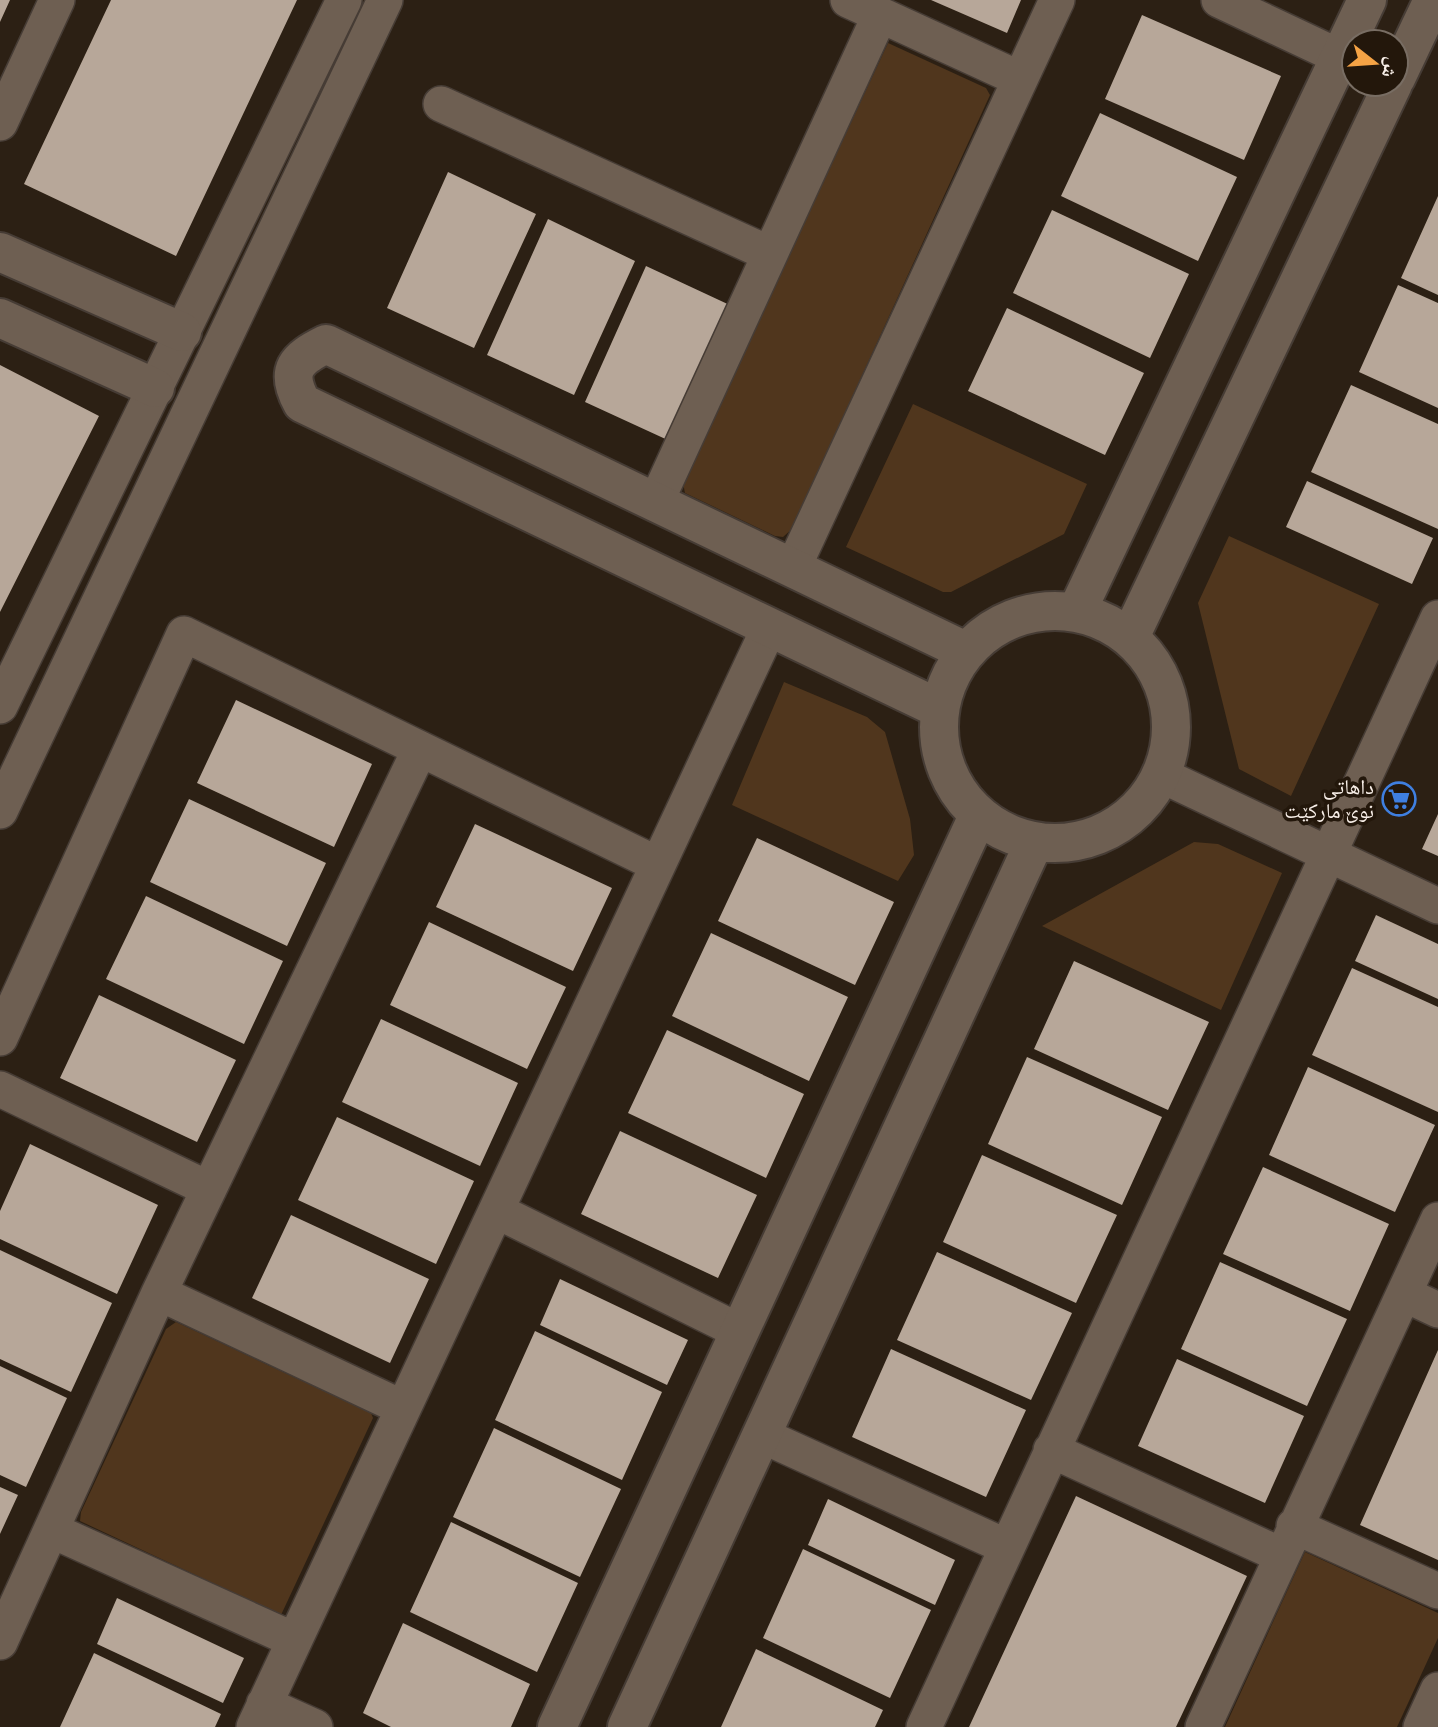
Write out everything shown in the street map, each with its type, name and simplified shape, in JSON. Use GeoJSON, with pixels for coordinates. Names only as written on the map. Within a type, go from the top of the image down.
{"type":"FeatureCollection","features":[{"type":"Feature","properties":{"kind":"street"},"geometry":{"type":"LineString","coordinates":[[0,123],[57,0]]}},
{"type":"Feature","properties":{"kind":"street"},"geometry":{"type":"LineString","coordinates":[[0,706],[344,0]]}},
{"type":"Feature","properties":{"kind":"street"},"geometry":{"type":"LineString","coordinates":[[0,811],[385,0]]}},
{"type":"Feature","properties":{"kind":"street"},"geometry":{"type":"LineString","coordinates":[[848,0],[1020,79]]}},
{"type":"Feature","properties":{"kind":"street"},"geometry":{"type":"LineString","coordinates":[[793,568],[1057,0]]}},
{"type":"Feature","properties":{"kind":"street"},"geometry":{"type":"LineString","coordinates":[[1077,611],[1340,57],[1219,0]]}},
{"type":"Feature","properties":{"kind":"street"},"geometry":{"type":"LineString","coordinates":[[1354,28],[1367,0]]}},
{"type":"Feature","properties":{"kind":"street"},"geometry":{"type":"LineString","coordinates":[[1410,48],[1433,0]]}},
{"type":"Feature","properties":{"kind":"street"},"geometry":{"type":"LineString","coordinates":[[656,502],[880,15]]}},
{"type":"Feature","properties":{"kind":"street"},"geometry":{"type":"LineString","coordinates":[[1130,637],[1386,98]]}},
{"type":"Feature","properties":{"kind":"street"},"geometry":{"type":"LineString","coordinates":[[441,104],[770,254]]}},
{"type":"Feature","properties":{"kind":"street"},"geometry":{"type":"LineString","coordinates":[[0,253],[182,332]]}},
{"type":"Feature","properties":{"kind":"street"},"geometry":{"type":"LineString","coordinates":[[0,318],[155,388]]}},
{"type":"Feature","properties":{"kind":"street"},"geometry":{"type":"LineString","coordinates":[[940,709],[302,403],[293,386],[293,376],[303,356],[326,344],[963,650]]}},
{"type":"Feature","properties":{"kind":"street"},"geometry":{"type":"LineString","coordinates":[[1077,611],[1110,623],[1130,637],[1151,660],[1165,686],[1171,716],[1170,746],[1161,775],[1146,800],[1115,826],[1097,836],[1062,845],[1033,845],[1008,835],[978,816],[951,779],[940,750],[940,709],[963,650],[999,624],[1027,613],[1077,611]]}},
{"type":"Feature","properties":{"kind":"street"},"geometry":{"type":"LineString","coordinates":[[924,1727],[1438,618]]}},
{"type":"Feature","properties":{"kind":"street"},"geometry":{"type":"LineString","coordinates":[[315,1727],[259,1716],[769,628]]}},
{"type":"Feature","properties":{"kind":"street"},"geometry":{"type":"LineString","coordinates":[[0,1038],[184,634],[657,864]]}},
{"type":"Feature","properties":{"kind":"street"},"geometry":{"type":"LineString","coordinates":[[0,1642],[159,1293],[420,749]]}},
{"type":"Feature","properties":{"kind":"street"},"geometry":{"type":"LineString","coordinates":[[1161,775],[1331,853],[1438,906]]}},
{"type":"Feature","properties":{"kind":"street"},"geometry":{"type":"LineString","coordinates":[[557,1727],[978,816]]}},
{"type":"Feature","properties":{"kind":"street"},"geometry":{"type":"LineString","coordinates":[[627,1727],[1033,845]]}},
{"type":"Feature","properties":{"kind":"street"},"geometry":{"type":"LineString","coordinates":[[0,1089],[209,1189]]}},
{"type":"Feature","properties":{"kind":"street"},"geometry":{"type":"LineString","coordinates":[[497,1211],[739,1331]]}},
{"type":"Feature","properties":{"kind":"street"},"geometry":{"type":"LineString","coordinates":[[1203,1727],[1438,1220]]}},
{"type":"Feature","properties":{"kind":"street"},"geometry":{"type":"LineString","coordinates":[[159,1293],[403,1408]]}},
{"type":"Feature","properties":{"kind":"street"},"geometry":{"type":"LineString","coordinates":[[1404,1294],[1438,1310]]}},
{"type":"Feature","properties":{"kind":"street"},"geometry":{"type":"LineString","coordinates":[[761,1435],[1007,1547]]}},
{"type":"Feature","properties":{"kind":"street"},"geometry":{"type":"LineString","coordinates":[[1051,1450],[1287,1541],[1438,1591]]}},
{"type":"Feature","properties":{"kind":"street"},"geometry":{"type":"LineString","coordinates":[[51,1530],[294,1640]]}},
{"type":"Feature","properties":{"kind":"street"},"geometry":{"type":"LineString","coordinates":[[1422,1727],[1438,1690]]}},
{"type":"Feature","properties":{"kind":"shaded area"},"geometry":{"type":"Polygon","coordinates":[[[888,43],[986,88],[990,95],[792,529],[783,537],[775,536],[685,493],[683,483],[888,43]]]}},
{"type":"Feature","properties":{"kind":"shaded area"},"geometry":{"type":"Polygon","coordinates":[[[913,404],[1087,484],[1064,534],[951,592],[943,592],[846,547],[913,404]]]}},
{"type":"Feature","properties":{"kind":"shaded area"},"geometry":{"type":"Polygon","coordinates":[[[1229,536],[1379,604],[1291,796],[1239,769],[1198,603],[1229,536]]]}},
{"type":"Feature","properties":{"kind":"shaded area"},"geometry":{"type":"Polygon","coordinates":[[[784,682],[867,717],[885,732],[910,819],[914,855],[898,881],[732,805],[784,682]]]}},
{"type":"Feature","properties":{"kind":"shaded area"},"geometry":{"type":"Polygon","coordinates":[[[1194,842],[1218,844],[1282,873],[1221,1010],[1042,926],[1194,842]]]}},
{"type":"Feature","properties":{"kind":"shaded area"},"geometry":{"type":"Polygon","coordinates":[[[176,1322],[371,1413],[373,1418],[281,1615],[80,1521],[81,1512],[166,1329],[176,1322]]]}},
{"type":"Feature","properties":{"kind":"shaded area"},"geometry":{"type":"Polygon","coordinates":[[[1305,1552],[1438,1613],[1438,1638],[1397,1727],[1225,1727],[1305,1552]]]}},
{"type":"Feature","properties":{"kind":"building"},"geometry":{"type":"Polygon","coordinates":[[[0,0],[10,0],[0,22],[0,0]]]}},
{"type":"Feature","properties":{"kind":"building"},"geometry":{"type":"Polygon","coordinates":[[[111,0],[297,0],[176,256],[24,184],[111,0]]]}},
{"type":"Feature","properties":{"kind":"building"},"geometry":{"type":"Polygon","coordinates":[[[931,0],[1021,0],[1007,33],[931,0]]]}},
{"type":"Feature","properties":{"kind":"building"},"geometry":{"type":"Polygon","coordinates":[[[1142,15],[1281,76],[1244,160],[1105,99],[1142,15]]]}},
{"type":"Feature","properties":{"kind":"building"},"geometry":{"type":"Polygon","coordinates":[[[1100,113],[1237,177],[1198,261],[1061,196],[1100,113]]]}},
{"type":"Feature","properties":{"kind":"building"},"geometry":{"type":"Polygon","coordinates":[[[448,172],[536,214],[474,348],[387,308],[448,172]]]}},
{"type":"Feature","properties":{"kind":"building"},"geometry":{"type":"Polygon","coordinates":[[[1438,196],[1438,295],[1401,278],[1438,196]]]}},
{"type":"Feature","properties":{"kind":"building"},"geometry":{"type":"Polygon","coordinates":[[[1052,210],[1189,274],[1150,358],[1013,293],[1052,210]]]}},
{"type":"Feature","properties":{"kind":"building"},"geometry":{"type":"Polygon","coordinates":[[[548,219],[635,261],[574,395],[487,355],[548,219]]]}},
{"type":"Feature","properties":{"kind":"building"},"geometry":{"type":"Polygon","coordinates":[[[646,266],[734,307],[672,442],[585,402],[646,266]]]}},
{"type":"Feature","properties":{"kind":"building"},"geometry":{"type":"Polygon","coordinates":[[[1398,285],[1438,303],[1438,408],[1359,372],[1398,285]]]}},
{"type":"Feature","properties":{"kind":"building"},"geometry":{"type":"Polygon","coordinates":[[[1007,308],[1144,373],[1105,455],[968,391],[1007,308]]]}},
{"type":"Feature","properties":{"kind":"building"},"geometry":{"type":"Polygon","coordinates":[[[0,365],[99,416],[0,612],[0,365]]]}},
{"type":"Feature","properties":{"kind":"building"},"geometry":{"type":"Polygon","coordinates":[[[1351,385],[1438,424],[1438,529],[1311,472],[1351,385]]]}},
{"type":"Feature","properties":{"kind":"building"},"geometry":{"type":"Polygon","coordinates":[[[1307,481],[1433,538],[1412,584],[1286,527],[1307,481]]]}},
{"type":"Feature","properties":{"kind":"building"},"geometry":{"type":"Polygon","coordinates":[[[236,700],[372,764],[334,847],[197,783],[236,700]]]}},
{"type":"Feature","properties":{"kind":"building"},"geometry":{"type":"Polygon","coordinates":[[[189,799],[326,863],[287,946],[150,882],[189,799]]]}},
{"type":"Feature","properties":{"kind":"building"},"geometry":{"type":"Polygon","coordinates":[[[1438,814],[1438,856],[1422,849],[1438,814]]]}},
{"type":"Feature","properties":{"kind":"building"},"geometry":{"type":"Polygon","coordinates":[[[475,824],[612,888],[573,971],[436,907],[475,824]]]}},
{"type":"Feature","properties":{"kind":"building"},"geometry":{"type":"Polygon","coordinates":[[[757,838],[894,902],[855,985],[718,921],[757,838]]]}},
{"type":"Feature","properties":{"kind":"building"},"geometry":{"type":"Polygon","coordinates":[[[146,896],[283,961],[244,1044],[106,979],[146,896]]]}},
{"type":"Feature","properties":{"kind":"building"},"geometry":{"type":"Polygon","coordinates":[[[1376,915],[1438,944],[1438,999],[1355,961],[1376,915]]]}},
{"type":"Feature","properties":{"kind":"building"},"geometry":{"type":"Polygon","coordinates":[[[429,922],[566,987],[527,1069],[390,1005],[429,922]]]}},
{"type":"Feature","properties":{"kind":"building"},"geometry":{"type":"Polygon","coordinates":[[[711,933],[848,997],[809,1081],[672,1016],[711,933]]]}},
{"type":"Feature","properties":{"kind":"building"},"geometry":{"type":"Polygon","coordinates":[[[1074,961],[1209,1022],[1168,1110],[1034,1049],[1074,961]]]}},
{"type":"Feature","properties":{"kind":"building"},"geometry":{"type":"Polygon","coordinates":[[[1352,968],[1438,1007],[1438,1112],[1312,1055],[1352,968]]]}},
{"type":"Feature","properties":{"kind":"building"},"geometry":{"type":"Polygon","coordinates":[[[99,995],[236,1060],[197,1142],[60,1078],[99,995]]]}},
{"type":"Feature","properties":{"kind":"building"},"geometry":{"type":"Polygon","coordinates":[[[381,1019],[518,1083],[480,1166],[342,1102],[381,1019]]]}},
{"type":"Feature","properties":{"kind":"building"},"geometry":{"type":"Polygon","coordinates":[[[667,1030],[804,1094],[766,1178],[628,1113],[667,1030]]]}},
{"type":"Feature","properties":{"kind":"building"},"geometry":{"type":"Polygon","coordinates":[[[1027,1057],[1162,1117],[1122,1205],[988,1144],[1027,1057]]]}},
{"type":"Feature","properties":{"kind":"building"},"geometry":{"type":"Polygon","coordinates":[[[1308,1067],[1435,1125],[1395,1212],[1269,1155],[1308,1067]]]}},
{"type":"Feature","properties":{"kind":"building"},"geometry":{"type":"Polygon","coordinates":[[[337,1117],[474,1181],[436,1264],[298,1200],[337,1117]]]}},
{"type":"Feature","properties":{"kind":"building"},"geometry":{"type":"Polygon","coordinates":[[[620,1131],[757,1195],[718,1278],[581,1214],[620,1131]]]}},
{"type":"Feature","properties":{"kind":"building"},"geometry":{"type":"Polygon","coordinates":[[[30,1144],[158,1205],[117,1294],[0,1239],[0,1211],[30,1144]]]}},
{"type":"Feature","properties":{"kind":"building"},"geometry":{"type":"Polygon","coordinates":[[[982,1155],[1117,1215],[1076,1303],[943,1242],[982,1155]]]}},
{"type":"Feature","properties":{"kind":"building"},"geometry":{"type":"Polygon","coordinates":[[[1263,1167],[1389,1224],[1350,1311],[1223,1254],[1263,1167]]]}},
{"type":"Feature","properties":{"kind":"building"},"geometry":{"type":"Polygon","coordinates":[[[291,1215],[429,1279],[390,1363],[252,1298],[291,1215]]]}},
{"type":"Feature","properties":{"kind":"building"},"geometry":{"type":"Polygon","coordinates":[[[0,1250],[112,1303],[71,1392],[0,1359],[0,1250]]]}},
{"type":"Feature","properties":{"kind":"building"},"geometry":{"type":"Polygon","coordinates":[[[937,1252],[1072,1313],[1031,1400],[897,1340],[937,1252]]]}},
{"type":"Feature","properties":{"kind":"building"},"geometry":{"type":"Polygon","coordinates":[[[1220,1262],[1347,1319],[1307,1406],[1181,1349],[1220,1262]]]}},
{"type":"Feature","properties":{"kind":"building"},"geometry":{"type":"Polygon","coordinates":[[[560,1279],[688,1340],[667,1385],[540,1325],[560,1279]]]}},
{"type":"Feature","properties":{"kind":"building"},"geometry":{"type":"Polygon","coordinates":[[[535,1331],[662,1392],[622,1480],[495,1420],[535,1331]]]}},
{"type":"Feature","properties":{"kind":"building"},"geometry":{"type":"Polygon","coordinates":[[[891,1349],[1026,1410],[986,1497],[852,1437],[891,1349]]]}},
{"type":"Feature","properties":{"kind":"building"},"geometry":{"type":"Polygon","coordinates":[[[1438,1350],[1438,1560],[1360,1525],[1438,1350]]]}},
{"type":"Feature","properties":{"kind":"building"},"geometry":{"type":"Polygon","coordinates":[[[1177,1359],[1304,1416],[1265,1503],[1138,1446],[1177,1359]]]}},
{"type":"Feature","properties":{"kind":"building"},"geometry":{"type":"Polygon","coordinates":[[[0,1366],[67,1398],[26,1487],[0,1475],[0,1366]]]}},
{"type":"Feature","properties":{"kind":"building"},"geometry":{"type":"Polygon","coordinates":[[[494,1428],[621,1489],[580,1577],[453,1517],[494,1428]]]}},
{"type":"Feature","properties":{"kind":"building"},"geometry":{"type":"Polygon","coordinates":[[[0,1487],[18,1495],[0,1534],[0,1487]]]}},
{"type":"Feature","properties":{"kind":"building"},"geometry":{"type":"Polygon","coordinates":[[[1076,1496],[1247,1576],[1176,1727],[969,1727],[1076,1496]]]}},
{"type":"Feature","properties":{"kind":"building"},"geometry":{"type":"Polygon","coordinates":[[[828,1499],[955,1560],[935,1605],[808,1545],[828,1499]]]}},
{"type":"Feature","properties":{"kind":"building"},"geometry":{"type":"Polygon","coordinates":[[[451,1522],[578,1583],[537,1672],[410,1612],[451,1522]]]}},
{"type":"Feature","properties":{"kind":"building"},"geometry":{"type":"Polygon","coordinates":[[[803,1549],[931,1610],[890,1698],[763,1638],[803,1549]]]}},
{"type":"Feature","properties":{"kind":"building"},"geometry":{"type":"Polygon","coordinates":[[[117,1598],[244,1658],[223,1703],[97,1644],[117,1598]]]}},
{"type":"Feature","properties":{"kind":"building"},"geometry":{"type":"Polygon","coordinates":[[[403,1623],[530,1684],[511,1727],[391,1727],[363,1713],[403,1623]]]}},
{"type":"Feature","properties":{"kind":"building"},"geometry":{"type":"Polygon","coordinates":[[[756,1649],[883,1710],[875,1727],[721,1727],[756,1649]]]}},
{"type":"Feature","properties":{"kind":"building"},"geometry":{"type":"Polygon","coordinates":[[[94,1653],[221,1714],[215,1727],[60,1727],[94,1653]]]}},
{"type":"Feature","properties":{"kind":"place","name":"داهاتی نوێ مارکێت"},"geometry":{"type":"Point","coordinates":[1399,799]}}]}
